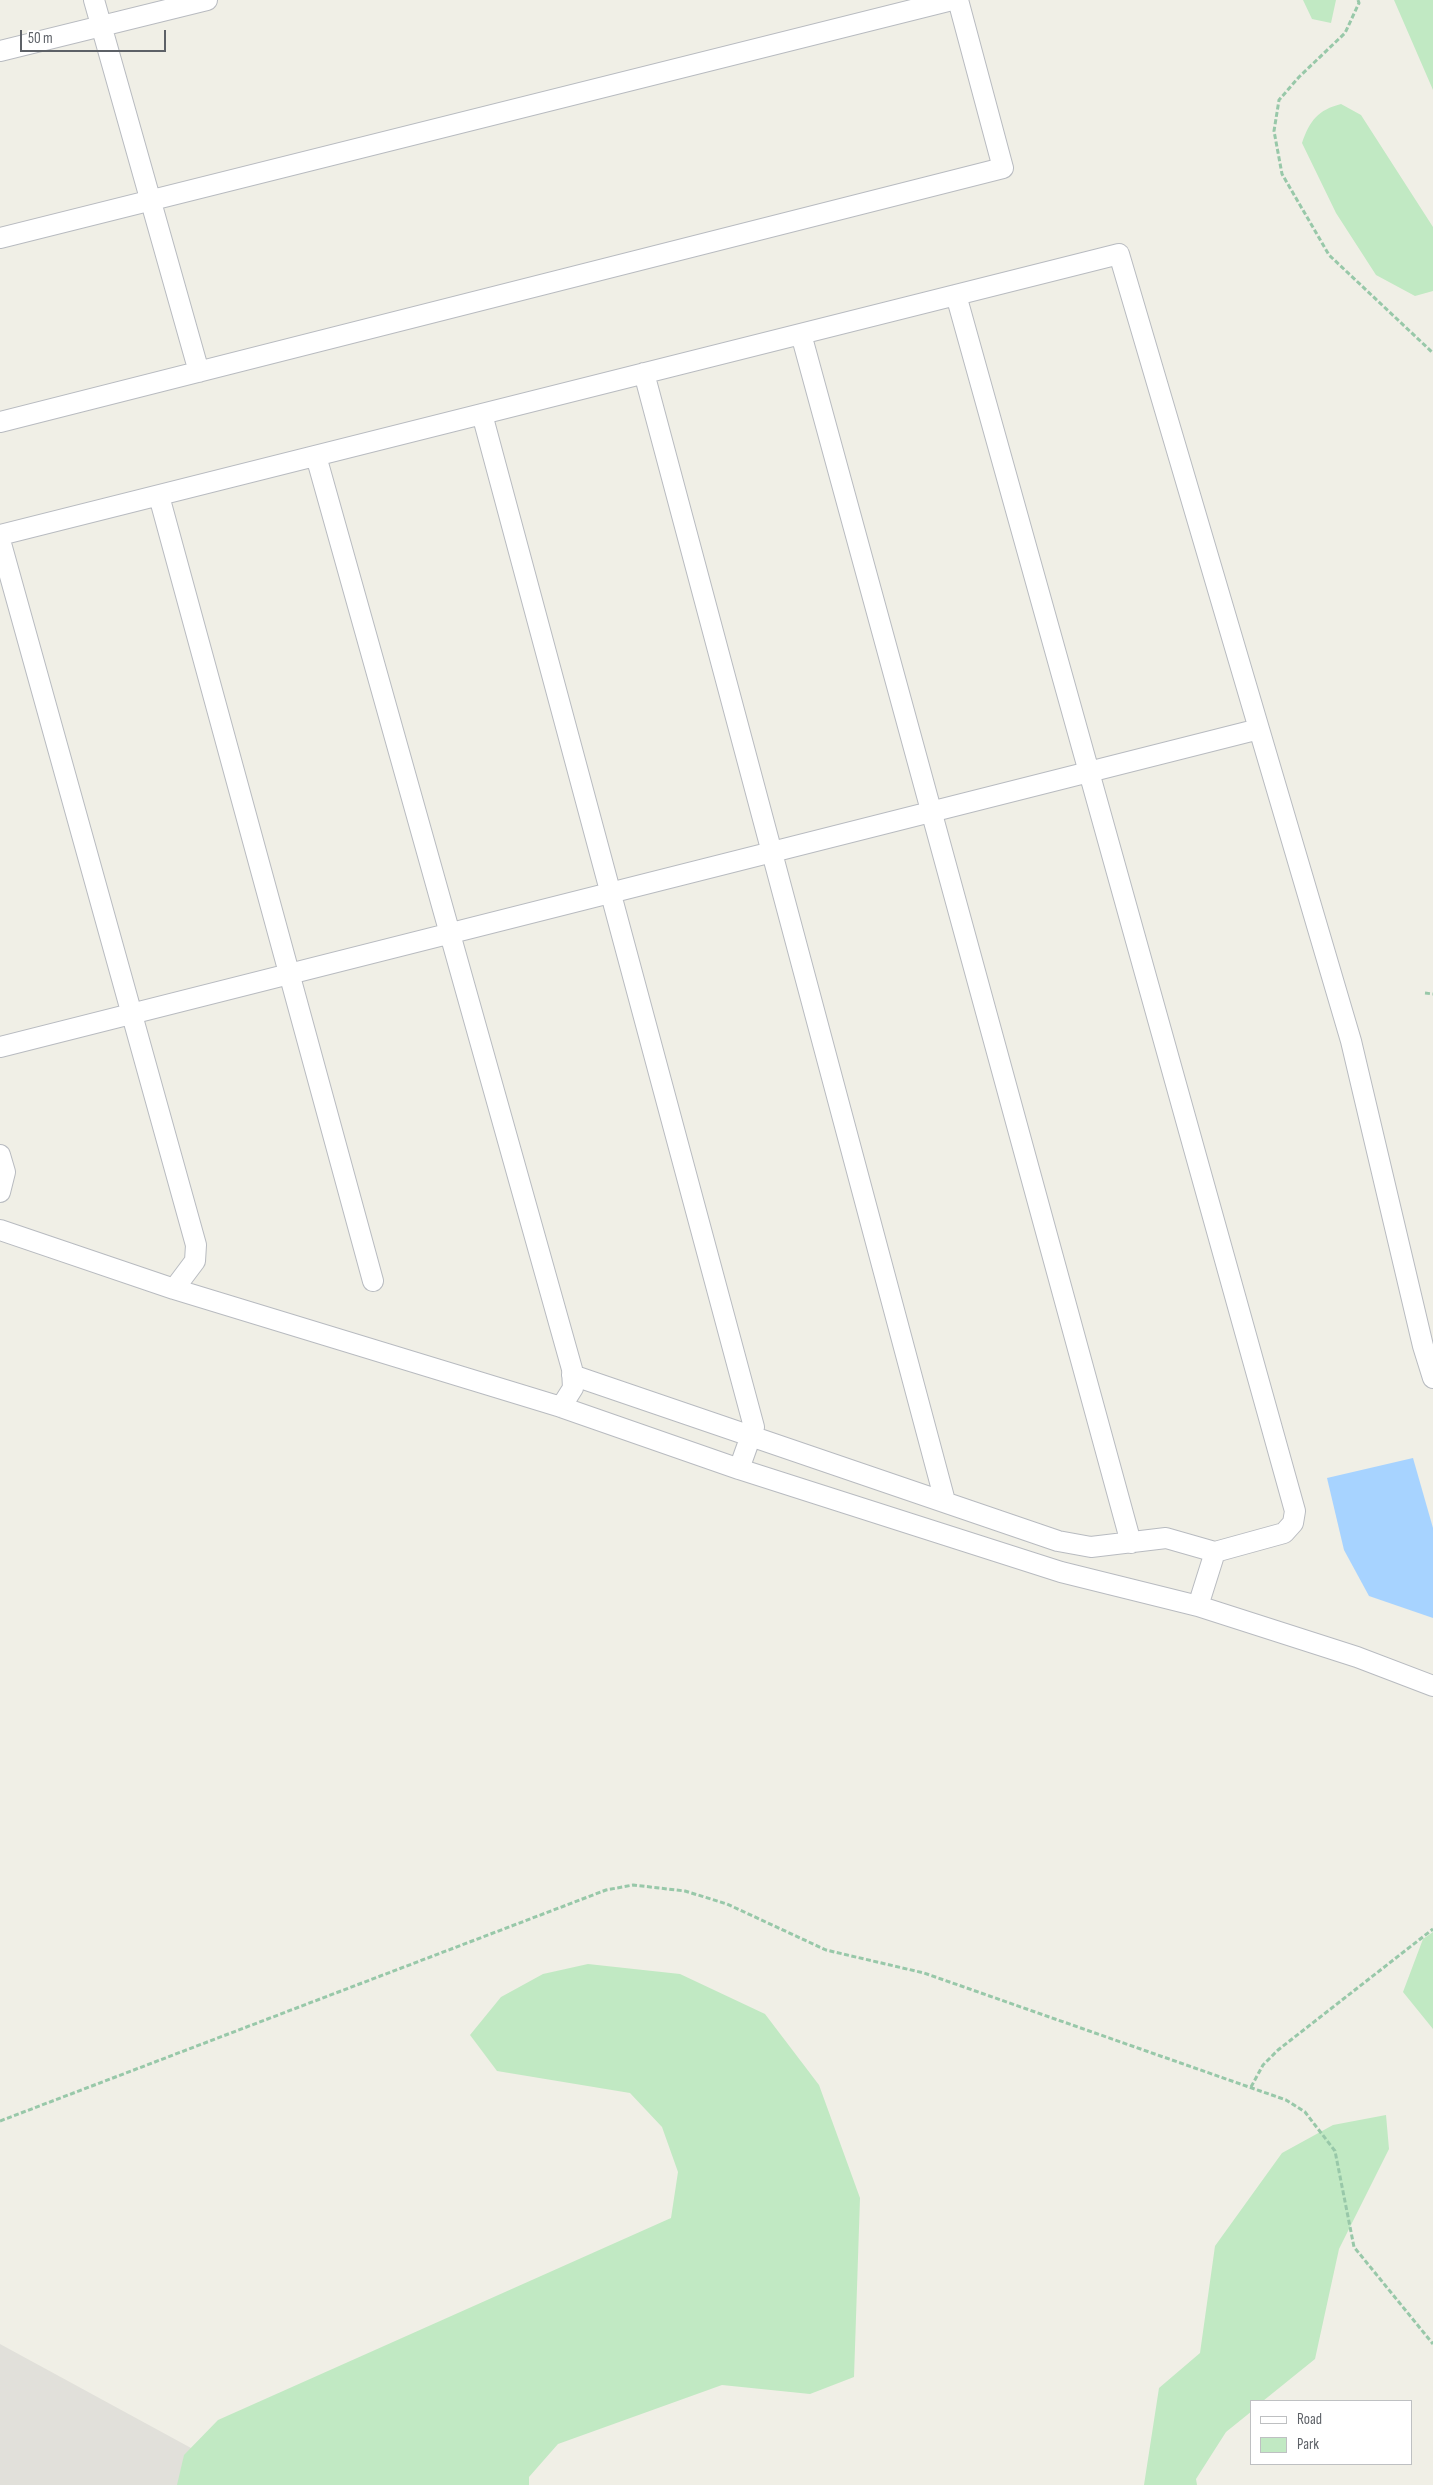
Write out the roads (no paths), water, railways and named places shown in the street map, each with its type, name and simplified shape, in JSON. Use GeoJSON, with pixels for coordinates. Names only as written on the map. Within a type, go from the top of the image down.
{"type":"FeatureCollection","features":[{"type":"Feature","properties":{"kind":"lane"},"geometry":{"type":"LineString","coordinates":[[94,0],[149,200],[200,372]]}},
{"type":"Feature","properties":{"kind":"lane"},"geometry":{"type":"LineString","coordinates":[[0,51],[207,0]]}},
{"type":"Feature","properties":{"kind":"lane"},"geometry":{"type":"LineString","coordinates":[[0,238],[952,0]]}},
{"type":"Feature","properties":{"kind":"lane"},"geometry":{"type":"LineString","coordinates":[[0,422],[1003,168],[958,0]]}},
{"type":"Feature","properties":{"kind":"lane"},"geometry":{"type":"LineString","coordinates":[[0,535],[1118,254],[1351,1041],[1423,1346],[1433,1378]]}},
{"type":"Feature","properties":{"kind":"lane"},"geometry":{"type":"LineString","coordinates":[[572,1375],[1058,1541],[1091,1547],[1166,1538],[1215,1552],[1284,1533],[1294,1523],[1295,1511],[956,295]]}},
{"type":"Feature","properties":{"kind":"lane"},"geometry":{"type":"LineString","coordinates":[[801,334],[1131,1543]]}},
{"type":"Feature","properties":{"kind":"lane"},"geometry":{"type":"LineString","coordinates":[[644,373],[945,1501]]}},
{"type":"Feature","properties":{"kind":"lane"},"geometry":{"type":"LineString","coordinates":[[482,414],[754,1427],[739,1469]]}},
{"type":"Feature","properties":{"kind":"lane"},"geometry":{"type":"LineString","coordinates":[[316,456],[572,1375],[572,1388],[561,1407]]}},
{"type":"Feature","properties":{"kind":"lane"},"geometry":{"type":"LineString","coordinates":[[159,496],[373,1281]]}},
{"type":"Feature","properties":{"kind":"lane"},"geometry":{"type":"LineString","coordinates":[[0,540],[196,1245],[195,1261],[174,1289]]}},
{"type":"Feature","properties":{"kind":"lane"},"geometry":{"type":"LineString","coordinates":[[0,1046],[1259,729]]}},
{"type":"Feature","properties":{"kind":"lane"},"geometry":{"type":"LineString","coordinates":[[0,1155],[5,1172],[1,1186]]}},
{"type":"Feature","properties":{"kind":"lane"},"geometry":{"type":"LineString","coordinates":[[0,1230],[174,1289],[561,1407],[739,1469],[1061,1572],[1198,1606],[1357,1657],[1433,1686]]}},
{"type":"Feature","properties":{"kind":"lane"},"geometry":{"type":"LineString","coordinates":[[1198,1606],[1215,1552]]}},
{"type":"Feature","properties":{"kind":"water"},"geometry":{"type":"Polygon","coordinates":[[[1413,1458],[1433,1528],[1433,1618],[1369,1596],[1344,1550],[1327,1478],[1413,1458]]]}}]}
